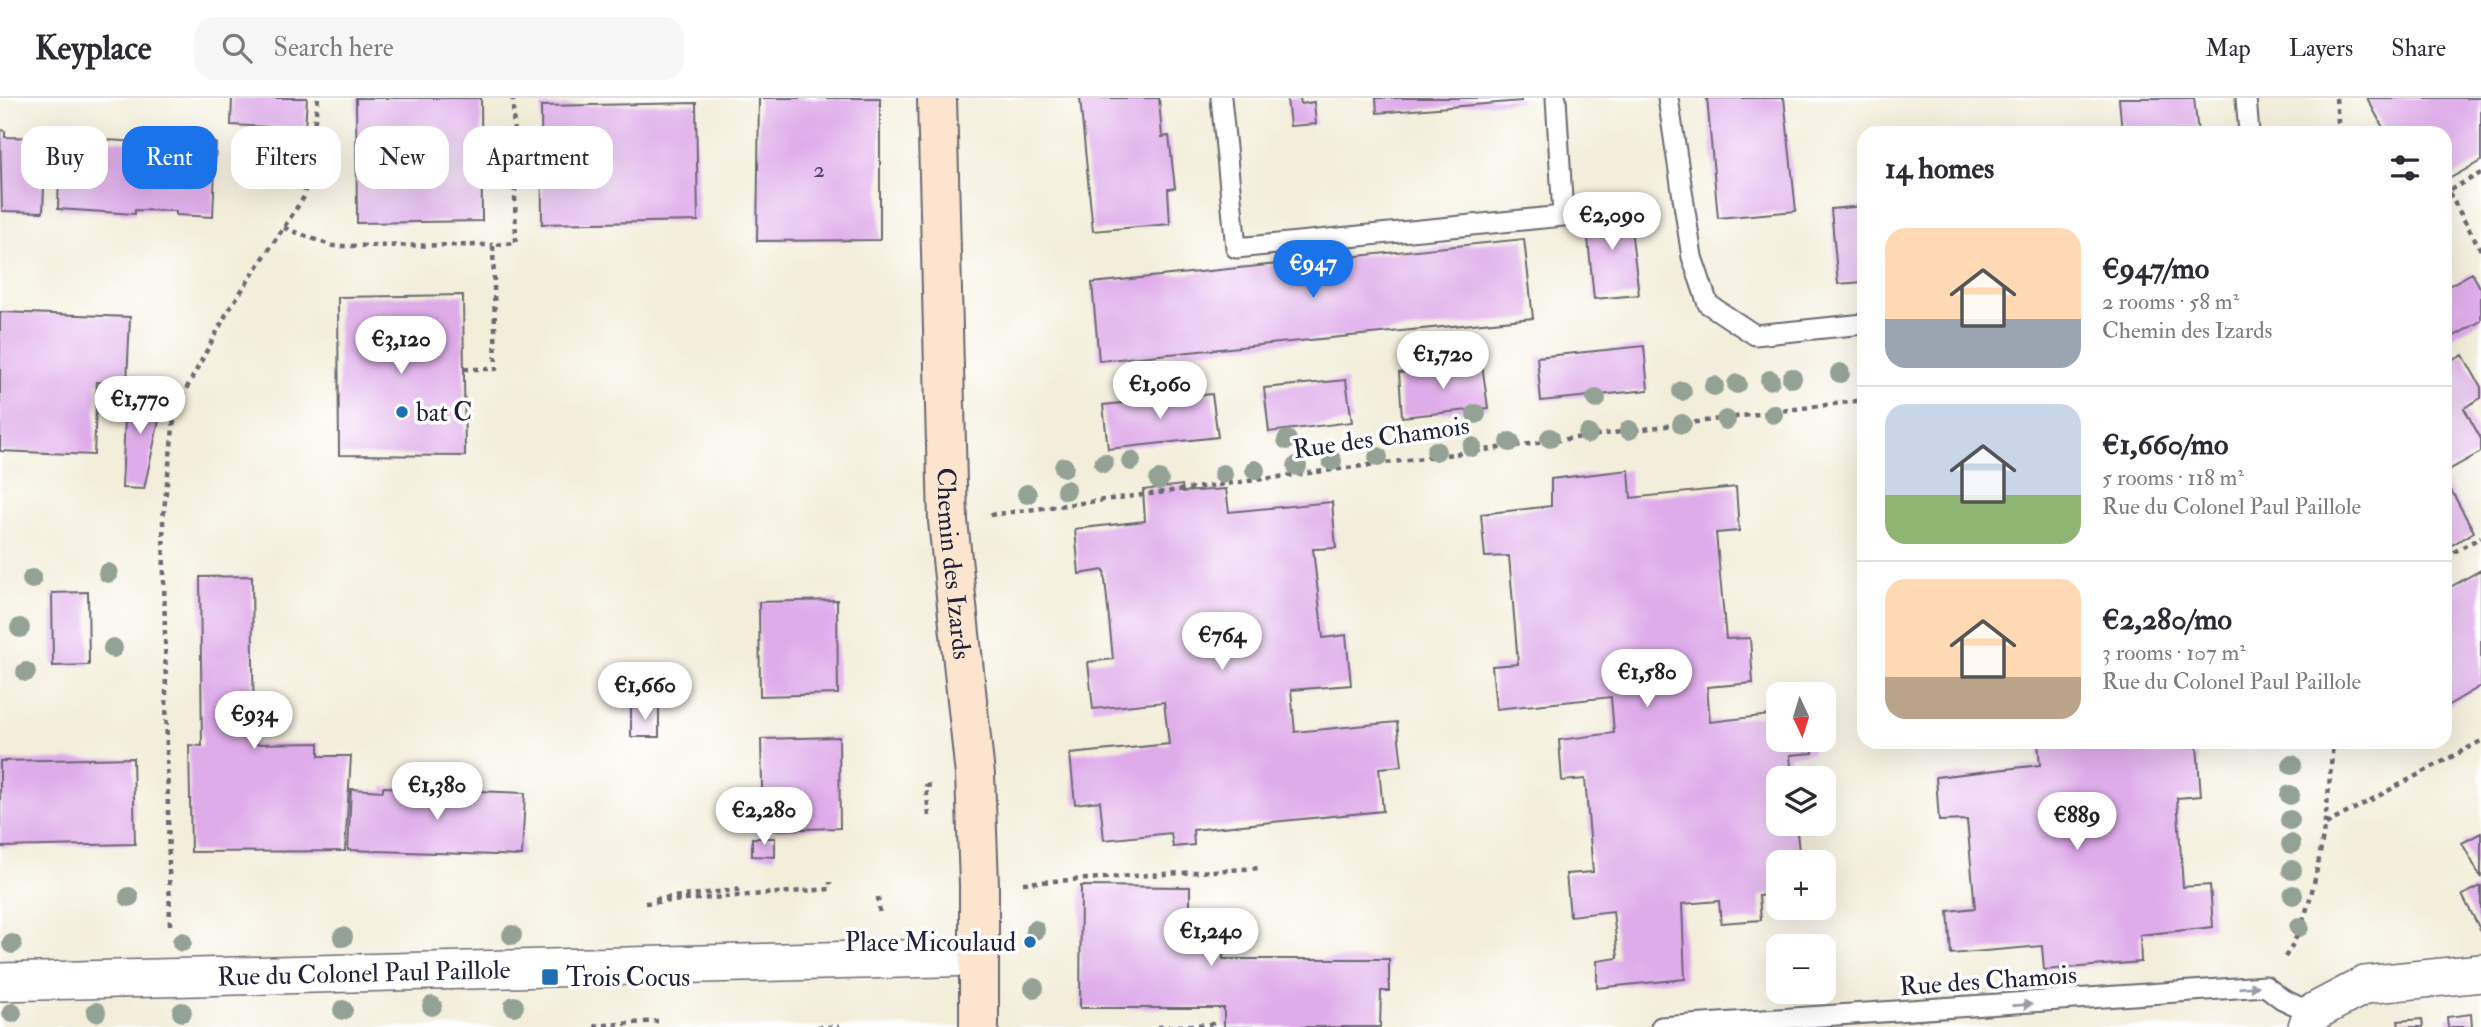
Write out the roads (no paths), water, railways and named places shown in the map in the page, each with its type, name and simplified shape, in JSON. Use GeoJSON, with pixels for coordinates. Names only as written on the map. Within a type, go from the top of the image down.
{"type":"FeatureCollection","features":[{"type":"Feature","properties":{"kind":"street","name":"Chemin des Izards"},"geometry":{"type":"LineString","coordinates":[[937,98],[947,521],[975,775],[979,1027]]}},
{"type":"Feature","properties":{"kind":"street","name":"Rue du Colonel Paul Paillole"},"geometry":{"type":"LineString","coordinates":[[0,982],[979,957]]}},
{"type":"Feature","properties":{"kind":"street"},"geometry":{"type":"LineString","coordinates":[[2310,1020],[2365,985],[2481,973]]}},
{"type":"Feature","properties":{"kind":"lane"},"geometry":{"type":"LineString","coordinates":[[1221,98],[1236,248],[1563,216],[1556,98]]}},
{"type":"Feature","properties":{"kind":"lane"},"geometry":{"type":"LineString","coordinates":[[1668,98],[1692,257],[1708,304],[1755,335],[1857,325]]}},
{"type":"Feature","properties":{"kind":"lane"},"geometry":{"type":"LineString","coordinates":[[2246,98],[2248,126]]}},
{"type":"Feature","properties":{"kind":"lane","name":"Rue des Chamois"},"geometry":{"type":"LineString","coordinates":[[1661,1027],[2265,986],[2310,1020]]}},
{"type":"Feature","properties":{"kind":"place","name":"bat C"},"geometry":{"type":"Point","coordinates":[402,412]}},
{"type":"Feature","properties":{"kind":"place","name":"Place Micoulaud"},"geometry":{"type":"Point","coordinates":[1030,942]}},
{"type":"Feature","properties":{"kind":"place","name":"Trois Cocus"},"geometry":{"type":"Point","coordinates":[550,977]}}]}
